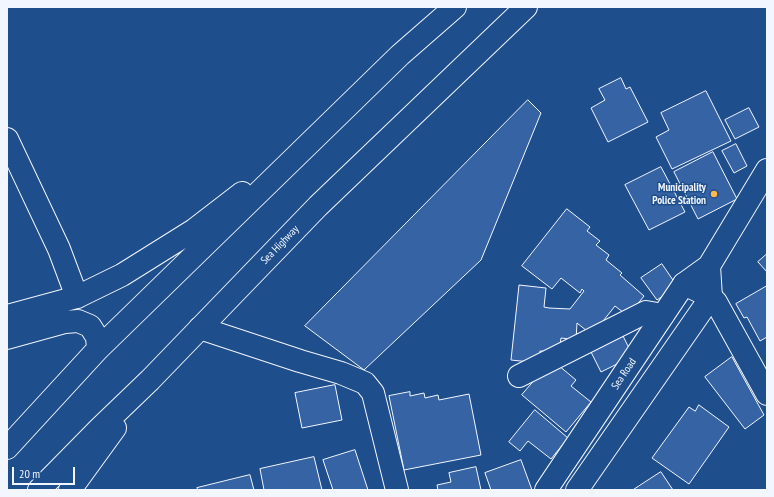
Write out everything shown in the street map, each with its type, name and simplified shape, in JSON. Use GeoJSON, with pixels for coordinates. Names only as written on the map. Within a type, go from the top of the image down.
{"type":"FeatureCollection","features":[{"type":"Feature","properties":{"kind":"main road"},"geometry":{"type":"LineString","coordinates":[[7,448],[98,349],[400,55],[455,7]]}},
{"type":"Feature","properties":{"kind":"main road","name":"Sea Highway"},"geometry":{"type":"LineString","coordinates":[[39,490],[150,380],[318,206],[526,7]]}},
{"type":"Feature","properties":{"kind":"main road"},"geometry":{"type":"LineString","coordinates":[[7,316],[77,297],[122,274],[194,230],[342,113]]}},
{"type":"Feature","properties":{"kind":"main road"},"geometry":{"type":"LineString","coordinates":[[7,139],[59,249],[77,297]]}},
{"type":"Feature","properties":{"kind":"main road","name":"Sea Road"},"geometry":{"type":"LineString","coordinates":[[546,490],[684,284],[709,266],[767,170]]}},
{"type":"Feature","properties":{"kind":"main road"},"geometry":{"type":"LineString","coordinates":[[577,490],[711,297],[709,266]]}},
{"type":"Feature","properties":{"kind":"main road"},"geometry":{"type":"LineString","coordinates":[[684,284],[711,297],[716,302],[767,394]]}},
{"type":"Feature","properties":{"kind":"main road"},"geometry":{"type":"LineString","coordinates":[[519,376],[646,312],[663,315]]}},
{"type":"Feature","properties":{"kind":"main road"},"geometry":{"type":"LineString","coordinates":[[7,338],[65,322],[78,321],[90,326],[97,337],[98,349]]}},
{"type":"Feature","properties":{"kind":"main road"},"geometry":{"type":"LineString","coordinates":[[200,328],[341,373],[365,384],[373,393],[397,490]]}},
{"type":"Feature","properties":{"kind":"main road"},"geometry":{"type":"LineString","coordinates":[[70,490],[150,380]]}},
{"type":"Feature","properties":{"kind":"building"},"geometry":{"type":"Polygon","coordinates":[[[621,78],[626,89],[630,87],[648,122],[608,142],[591,108],[605,100],[599,89],[621,78]]]}},
{"type":"Feature","properties":{"kind":"building"},"geometry":{"type":"Polygon","coordinates":[[[706,91],[731,141],[672,169],[656,137],[669,130],[661,113],[706,91]]]}},
{"type":"Feature","properties":{"kind":"building"},"geometry":{"type":"Polygon","coordinates":[[[528,100],[541,113],[481,260],[364,370],[305,326],[528,100]]]}},
{"type":"Feature","properties":{"kind":"building"},"geometry":{"type":"Polygon","coordinates":[[[749,108],[759,127],[735,139],[725,120],[749,108]]]}},
{"type":"Feature","properties":{"kind":"building"},"geometry":{"type":"Polygon","coordinates":[[[736,144],[747,166],[734,173],[722,151],[736,144]]]}},
{"type":"Feature","properties":{"kind":"building"},"geometry":{"type":"Polygon","coordinates":[[[713,152],[737,199],[698,219],[674,172],[713,152]]]}},
{"type":"Feature","properties":{"kind":"building"},"geometry":{"type":"Polygon","coordinates":[[[661,167],[685,212],[649,230],[625,185],[661,167]]]}},
{"type":"Feature","properties":{"kind":"building"},"geometry":{"type":"Polygon","coordinates":[[[567,209],[590,227],[587,231],[600,241],[596,245],[609,255],[606,260],[622,273],[620,275],[644,296],[628,316],[615,306],[592,335],[577,323],[576,340],[561,338],[559,352],[540,351],[539,363],[511,360],[519,285],[546,288],[544,307],[549,308],[570,309],[584,291],[582,289],[580,293],[561,278],[552,289],[522,266],[567,209]]]}},
{"type":"Feature","properties":{"kind":"building"},"geometry":{"type":"Polygon","coordinates":[[[767,254],[767,272],[758,262],[767,254]]]}},
{"type":"Feature","properties":{"kind":"building"},"geometry":{"type":"Polygon","coordinates":[[[662,264],[677,286],[657,300],[641,278],[662,264]]]}},
{"type":"Feature","properties":{"kind":"building"},"geometry":{"type":"Polygon","coordinates":[[[767,286],[767,337],[760,341],[747,317],[744,318],[736,304],[767,286]]]}},
{"type":"Feature","properties":{"kind":"building"},"geometry":{"type":"Polygon","coordinates":[[[621,332],[633,356],[601,372],[589,348],[621,332]]]}},
{"type":"Feature","properties":{"kind":"building"},"geometry":{"type":"Polygon","coordinates":[[[732,357],[764,415],[745,429],[705,377],[732,357]]]}},
{"type":"Feature","properties":{"kind":"building"},"geometry":{"type":"Polygon","coordinates":[[[552,360],[576,380],[571,386],[591,402],[566,432],[522,395],[552,360]]]}},
{"type":"Feature","properties":{"kind":"building"},"geometry":{"type":"Polygon","coordinates":[[[335,385],[342,420],[302,428],[295,393],[335,385]]]}},
{"type":"Feature","properties":{"kind":"building"},"geometry":{"type":"Polygon","coordinates":[[[410,392],[410,396],[424,393],[425,398],[438,395],[439,400],[469,394],[481,455],[404,470],[389,396],[410,392]]]}},
{"type":"Feature","properties":{"kind":"building"},"geometry":{"type":"Polygon","coordinates":[[[699,405],[729,427],[689,484],[652,458],[689,407],[695,411],[699,405]]]}},
{"type":"Feature","properties":{"kind":"building"},"geometry":{"type":"Polygon","coordinates":[[[535,410],[568,438],[551,459],[528,441],[520,451],[509,442],[535,410]]]}},
{"type":"Feature","properties":{"kind":"building"},"geometry":{"type":"Polygon","coordinates":[[[355,450],[368,490],[333,490],[323,460],[355,450]]]}},
{"type":"Feature","properties":{"kind":"building"},"geometry":{"type":"Polygon","coordinates":[[[314,457],[322,490],[264,490],[260,469],[314,457]]]}},
{"type":"Feature","properties":{"kind":"building"},"geometry":{"type":"Polygon","coordinates":[[[521,460],[532,490],[491,490],[485,473],[521,460]]]}},
{"type":"Feature","properties":{"kind":"building"},"geometry":{"type":"Polygon","coordinates":[[[476,467],[481,490],[438,490],[437,485],[451,482],[449,473],[476,467]]]}},
{"type":"Feature","properties":{"kind":"building"},"geometry":{"type":"Polygon","coordinates":[[[661,472],[673,490],[633,490],[661,472]]]}},
{"type":"Feature","properties":{"kind":"building"},"geometry":{"type":"Polygon","coordinates":[[[250,475],[254,490],[198,490],[197,488],[250,475]]]}},
{"type":"Feature","properties":{"kind":"place","name":"Municipality Police Station"},"geometry":{"type":"Point","coordinates":[714,194]}}]}
